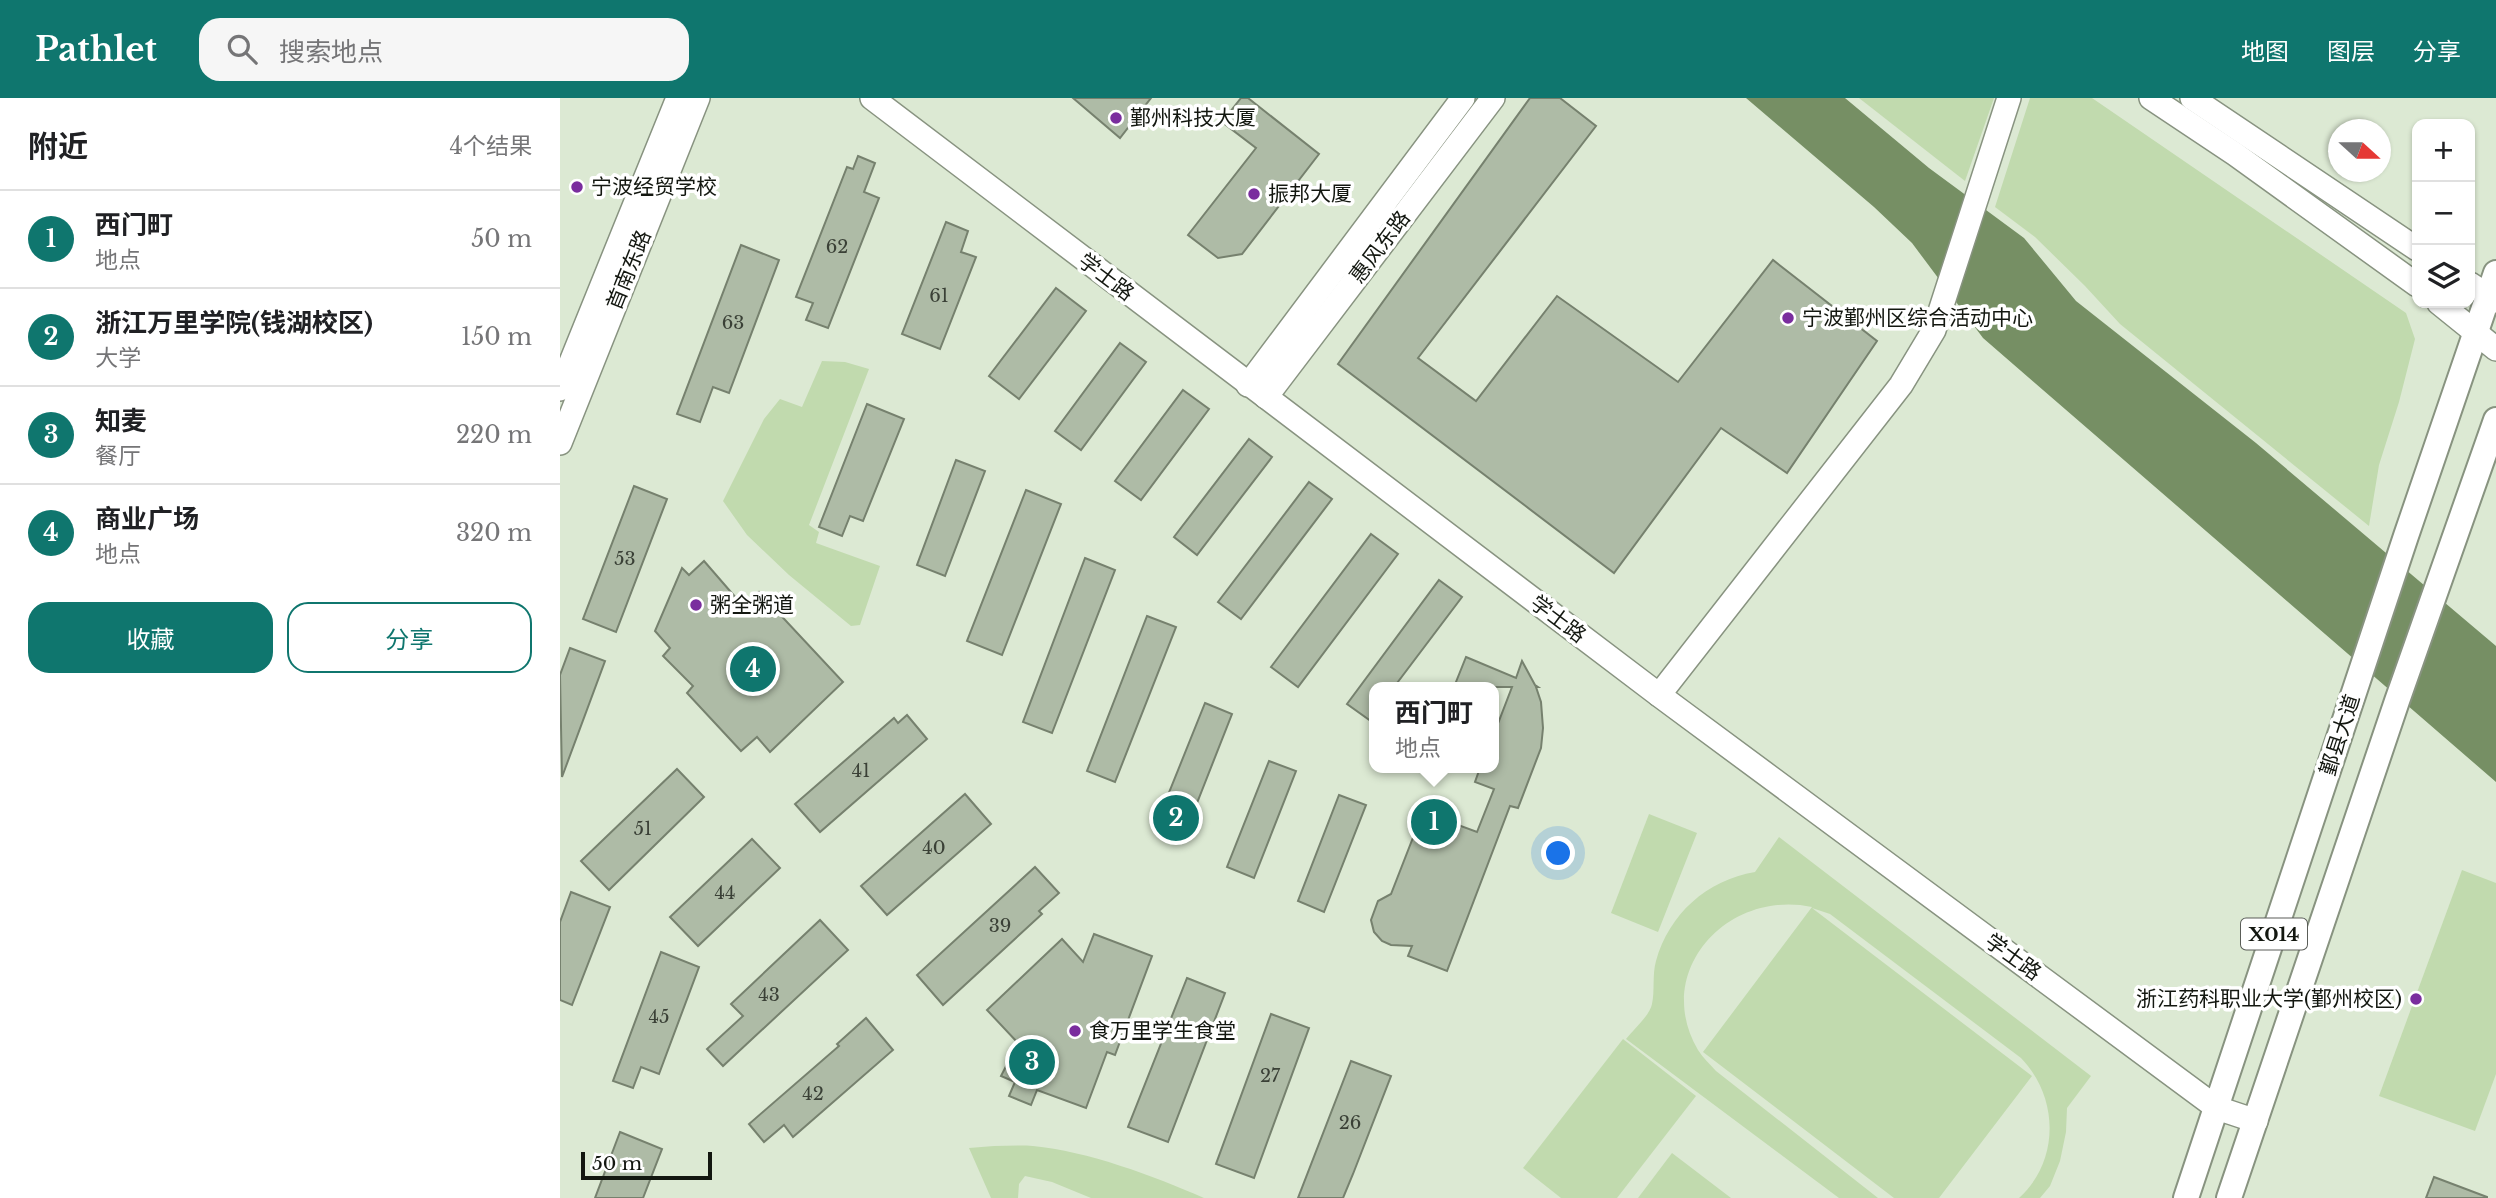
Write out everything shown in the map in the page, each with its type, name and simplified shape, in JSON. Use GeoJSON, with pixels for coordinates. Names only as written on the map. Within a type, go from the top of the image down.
{"type":"FeatureCollection","features":[{"type":"Feature","properties":{"kind":"main road","name":"鄞县大道"},"geometry":{"type":"LineString","coordinates":[[2186,1198],[2406,536],[2477,333],[2487,289]]}},
{"type":"Feature","properties":{"kind":"main road","name":"鄞县大道"},"geometry":{"type":"LineString","coordinates":[[2230,1198],[2397,701],[2496,419]]}},
{"type":"Feature","properties":{"kind":"street","name":"首南东路"},"geometry":{"type":"LineString","coordinates":[[560,389],[678,98]]}},
{"type":"Feature","properties":{"kind":"street","name":"首南东路"},"geometry":{"type":"LineString","coordinates":[[560,443],[698,98]]}},
{"type":"Feature","properties":{"kind":"street","name":"学士路"},"geometry":{"type":"LineString","coordinates":[[872,98],[1659,695],[2217,1108],[2256,1121]]}},
{"type":"Feature","properties":{"kind":"street","name":"惠风东路"},"geometry":{"type":"LineString","coordinates":[[1257,391],[1463,98]]}},
{"type":"Feature","properties":{"kind":"street","name":"惠风东路"},"geometry":{"type":"LineString","coordinates":[[1257,391],[1493,98]]}},
{"type":"Feature","properties":{"kind":"street"},"geometry":{"type":"LineString","coordinates":[[1659,695],[1901,385],[1934,330],[2009,98]]}},
{"type":"Feature","properties":{"kind":"street"},"geometry":{"type":"LineString","coordinates":[[2151,98],[2246,162],[2412,281]]}},
{"type":"Feature","properties":{"kind":"street"},"geometry":{"type":"LineString","coordinates":[[2192,98],[2412,245]]}},
{"type":"Feature","properties":{"kind":"street"},"geometry":{"type":"LineString","coordinates":[[2445,308],[2496,349]]}},
{"type":"Feature","properties":{"kind":"shaded area"},"geometry":{"type":"Polygon","coordinates":[[[1746,98],[1845,98],[1929,168],[2024,238],[2076,301],[2256,443],[2496,646],[2496,782],[1983,338],[1912,243],[1874,207],[1746,98]]]}},
{"type":"Feature","properties":{"kind":"shaded area"},"geometry":{"type":"Polygon","coordinates":[[[1859,98],[1994,98],[1965,181],[1859,98]]]}},
{"type":"Feature","properties":{"kind":"shaded area"},"geometry":{"type":"Polygon","coordinates":[[[2030,98],[2092,98],[2406,313],[2415,339],[2379,465],[2369,526],[2120,324],[2035,237],[1995,207],[2030,98]]]}},
{"type":"Feature","properties":{"kind":"shaded area"},"geometry":{"type":"Polygon","coordinates":[[[822,361],[845,362],[869,369],[809,525],[819,532],[816,543],[880,566],[860,625],[851,626],[789,575],[747,535],[723,501],[764,419],[780,399],[802,407],[822,361]]]}},
{"type":"Feature","properties":{"kind":"shaded area"},"geometry":{"type":"Polygon","coordinates":[[[1649,814],[1697,833],[1658,932],[1611,913],[1649,814]]]}},
{"type":"Feature","properties":{"kind":"shaded area"},"geometry":{"type":"Polygon","coordinates":[[[1779,837],[2091,1076],[2067,1108],[2066,1132],[2060,1161],[2050,1186],[2040,1198],[2019,1198],[2042,1166],[2048,1148],[2048,1110],[2034,1074],[2021,1058],[1830,914],[1812,908],[2032,1076],[1939,1198],[1894,1198],[1703,1052],[1812,907],[1781,905],[1752,911],[1726,924],[1706,942],[1691,966],[1684,992],[1686,1021],[1698,1050],[1716,1071],[1878,1198],[1839,1198],[1626,1039],[1651,1008],[1656,961],[1670,928],[1680,914],[1706,891],[1737,876],[1755,872],[1779,837]]]}},
{"type":"Feature","properties":{"kind":"shaded area"},"geometry":{"type":"Polygon","coordinates":[[[2462,870],[2496,883],[2496,1074],[2475,1131],[2379,1096],[2462,870]]]}},
{"type":"Feature","properties":{"kind":"shaded area"},"geometry":{"type":"Polygon","coordinates":[[[1623,1039],[1696,1096],[1617,1198],[1561,1198],[1523,1168],[1623,1039]]]}},
{"type":"Feature","properties":{"kind":"shaded area"},"geometry":{"type":"Polygon","coordinates":[[[1033,1146],[1075,1153],[1142,1173],[1204,1198],[1091,1198],[1052,1182],[1025,1176],[1019,1184],[1018,1198],[991,1198],[969,1148],[1033,1146]]]}},
{"type":"Feature","properties":{"kind":"shaded area"},"geometry":{"type":"Polygon","coordinates":[[[1672,1153],[1731,1198],[1638,1198],[1672,1153]]]}},
{"type":"Feature","properties":{"kind":"building","name":"鄞州科技大厦"},"geometry":{"type":"Polygon","coordinates":[[[1073,98],[1151,98],[1120,138],[1073,98]]]}},
{"type":"Feature","properties":{"kind":"building","name":"振邦大厦"},"geometry":{"type":"Polygon","coordinates":[[[1241,98],[1248,98],[1319,154],[1242,254],[1218,258],[1188,235],[1256,148],[1222,122],[1241,98]]]}},
{"type":"Feature","properties":{"kind":"building","name":"宁波鄞州区综合活动中心"},"geometry":{"type":"Polygon","coordinates":[[[1530,98],[1560,98],[1596,126],[1418,358],[1476,401],[1557,296],[1678,382],[1773,260],[1877,341],[1787,473],[1721,428],[1614,573],[1338,364],[1530,98]]]}},
{"type":"Feature","properties":{"kind":"building"},"geometry":{"type":"Polygon","coordinates":[[[858,156],[875,163],[864,192],[879,198],[828,328],[806,320],[813,303],[796,297],[847,167],[853,169],[858,156]]]}},
{"type":"Feature","properties":{"kind":"building"},"geometry":{"type":"Polygon","coordinates":[[[946,222],[968,231],[961,252],[976,257],[940,349],[902,334],[946,222]]]}},
{"type":"Feature","properties":{"kind":"building"},"geometry":{"type":"Polygon","coordinates":[[[741,245],[779,260],[729,393],[713,387],[700,422],[677,414],[741,245]]]}},
{"type":"Feature","properties":{"kind":"building"},"geometry":{"type":"Polygon","coordinates":[[[1056,288],[1086,311],[1019,399],[989,376],[1056,288]]]}},
{"type":"Feature","properties":{"kind":"building"},"geometry":{"type":"Polygon","coordinates":[[[1120,343],[1146,362],[1081,450],[1055,431],[1120,343]]]}},
{"type":"Feature","properties":{"kind":"building"},"geometry":{"type":"Polygon","coordinates":[[[1183,390],[1209,409],[1141,500],[1115,481],[1183,390]]]}},
{"type":"Feature","properties":{"kind":"building"},"geometry":{"type":"Polygon","coordinates":[[[867,404],[904,419],[863,521],[850,516],[842,536],[819,527],[867,404]]]}},
{"type":"Feature","properties":{"kind":"building"},"geometry":{"type":"Polygon","coordinates":[[[1249,439],[1272,457],[1197,555],[1174,537],[1249,439]]]}},
{"type":"Feature","properties":{"kind":"building"},"geometry":{"type":"Polygon","coordinates":[[[956,460],[985,471],[945,576],[917,565],[956,460]]]}},
{"type":"Feature","properties":{"kind":"building"},"geometry":{"type":"Polygon","coordinates":[[[1309,482],[1332,499],[1241,619],[1218,602],[1309,482]]]}},
{"type":"Feature","properties":{"kind":"building"},"geometry":{"type":"Polygon","coordinates":[[[634,486],[667,499],[616,632],[583,619],[634,486]]]}},
{"type":"Feature","properties":{"kind":"building"},"geometry":{"type":"Polygon","coordinates":[[[1026,490],[1061,504],[1002,655],[967,641],[1026,490]]]}},
{"type":"Feature","properties":{"kind":"building"},"geometry":{"type":"Polygon","coordinates":[[[1371,534],[1398,554],[1298,687],[1271,667],[1371,534]]]}},
{"type":"Feature","properties":{"kind":"building"},"geometry":{"type":"Polygon","coordinates":[[[1085,558],[1115,570],[1052,733],[1023,722],[1085,558]]]}},
{"type":"Feature","properties":{"kind":"building"},"geometry":{"type":"Polygon","coordinates":[[[704,561],[743,606],[759,592],[843,682],[770,752],[757,737],[741,751],[687,693],[693,686],[663,656],[670,648],[655,631],[682,568],[689,575],[704,561]]]}},
{"type":"Feature","properties":{"kind":"building"},"geometry":{"type":"Polygon","coordinates":[[[1439,580],[1462,597],[1398,682],[1369,682],[1369,720],[1347,704],[1439,580]]]}},
{"type":"Feature","properties":{"kind":"building"},"geometry":{"type":"Polygon","coordinates":[[[1147,616],[1176,627],[1115,782],[1087,771],[1147,616]]]}},
{"type":"Feature","properties":{"kind":"building"},"geometry":{"type":"Polygon","coordinates":[[[570,648],[605,661],[562,777],[560,675],[570,648]]]}},
{"type":"Feature","properties":{"kind":"building"},"geometry":{"type":"Polygon","coordinates":[[[1466,657],[1516,678],[1522,661],[1538,687],[1543,728],[1541,748],[1518,808],[1510,806],[1447,971],[1408,956],[1412,946],[1391,945],[1382,941],[1374,932],[1371,920],[1378,901],[1391,894],[1423,812],[1477,832],[1494,789],[1475,782],[1478,773],[1499,773],[1499,721],[1512,687],[1499,687],[1499,682],[1456,682],[1466,657]]]}},
{"type":"Feature","properties":{"kind":"building"},"geometry":{"type":"Polygon","coordinates":[[[1205,703],[1232,714],[1186,831],[1158,820],[1205,703]]]}},
{"type":"Feature","properties":{"kind":"building"},"geometry":{"type":"Polygon","coordinates":[[[907,715],[927,739],[820,832],[795,804],[894,718],[898,723],[907,715]]]}},
{"type":"Feature","properties":{"kind":"building"},"geometry":{"type":"Polygon","coordinates":[[[1269,761],[1296,771],[1254,878],[1227,867],[1269,761]]]}},
{"type":"Feature","properties":{"kind":"building"},"geometry":{"type":"Polygon","coordinates":[[[677,769],[704,797],[609,890],[581,861],[677,769]]]}},
{"type":"Feature","properties":{"kind":"building"},"geometry":{"type":"Polygon","coordinates":[[[965,794],[991,824],[887,915],[861,886],[965,794]]]}},
{"type":"Feature","properties":{"kind":"building"},"geometry":{"type":"Polygon","coordinates":[[[1339,795],[1366,805],[1324,912],[1298,901],[1339,795]]]}},
{"type":"Feature","properties":{"kind":"building"},"geometry":{"type":"Polygon","coordinates":[[[752,839],[780,868],[698,946],[670,917],[752,839]]]}},
{"type":"Feature","properties":{"kind":"building"},"geometry":{"type":"Polygon","coordinates":[[[1035,867],[1059,893],[1039,911],[1042,914],[943,1005],[917,975],[1035,867]]]}},
{"type":"Feature","properties":{"kind":"building"},"geometry":{"type":"Polygon","coordinates":[[[571,892],[610,907],[572,1005],[560,1000],[560,922],[571,892]]]}},
{"type":"Feature","properties":{"kind":"building"},"geometry":{"type":"Polygon","coordinates":[[[820,920],[848,950],[723,1066],[707,1049],[743,1016],[731,1004],[820,920]]]}},
{"type":"Feature","properties":{"kind":"building","name":"食万里学生食堂"},"geometry":{"type":"Polygon","coordinates":[[[1094,934],[1152,956],[1115,1055],[1107,1052],[1086,1108],[1037,1090],[1031,1105],[1009,1096],[1015,1082],[1001,1076],[1018,1043],[987,1010],[1062,939],[1083,962],[1094,934]]]}},
{"type":"Feature","properties":{"kind":"building"},"geometry":{"type":"Polygon","coordinates":[[[661,952],[699,967],[659,1074],[641,1067],[633,1088],[613,1081],[661,952]]]}},
{"type":"Feature","properties":{"kind":"building"},"geometry":{"type":"Polygon","coordinates":[[[1187,978],[1225,993],[1168,1142],[1128,1127],[1187,978]]]}},
{"type":"Feature","properties":{"kind":"building"},"geometry":{"type":"Polygon","coordinates":[[[1271,1014],[1309,1028],[1254,1178],[1216,1164],[1271,1014]]]}},
{"type":"Feature","properties":{"kind":"building"},"geometry":{"type":"Polygon","coordinates":[[[866,1018],[893,1050],[793,1137],[784,1125],[764,1142],[749,1124],[839,1046],[837,1044],[866,1018]]]}},
{"type":"Feature","properties":{"kind":"building"},"geometry":{"type":"Polygon","coordinates":[[[1351,1061],[1391,1076],[1343,1198],[1298,1198],[1351,1061]]]}},
{"type":"Feature","properties":{"kind":"building"},"geometry":{"type":"Polygon","coordinates":[[[620,1132],[662,1149],[643,1198],[595,1198],[620,1132]]]}},
{"type":"Feature","properties":{"kind":"building"},"geometry":{"type":"Polygon","coordinates":[[[2434,1177],[2487,1197],[2487,1198],[2426,1198],[2434,1177]]]}},
{"type":"Feature","properties":{"kind":"place","name":"鄞州科技大厦"},"geometry":{"type":"Point","coordinates":[1116,118]}},
{"type":"Feature","properties":{"kind":"place","name":"宁波经贸学校"},"geometry":{"type":"Point","coordinates":[577,187]}},
{"type":"Feature","properties":{"kind":"place","name":"振邦大厦"},"geometry":{"type":"Point","coordinates":[1254,194]}},
{"type":"Feature","properties":{"kind":"place","name":"宁波鄞州区综合活动中心"},"geometry":{"type":"Point","coordinates":[1788,318]}},
{"type":"Feature","properties":{"kind":"place","name":"粥全粥道"},"geometry":{"type":"Point","coordinates":[696,605]}},
{"type":"Feature","properties":{"kind":"place","name":"商业广场"},"geometry":{"type":"Point","coordinates":[753,669]}},
{"type":"Feature","properties":{"kind":"place","name":"浙江万里学院(钱湖校区)"},"geometry":{"type":"Point","coordinates":[1176,818]}},
{"type":"Feature","properties":{"kind":"place","name":"西门町"},"geometry":{"type":"Point","coordinates":[1434,822]}},
{"type":"Feature","properties":{"kind":"place","name":"浙江药科职业大学(鄞州校区)"},"geometry":{"type":"Point","coordinates":[2416,999]}},
{"type":"Feature","properties":{"kind":"place","name":"食万里学生食堂"},"geometry":{"type":"Point","coordinates":[1075,1031]}},
{"type":"Feature","properties":{"kind":"place","name":"知麦"},"geometry":{"type":"Point","coordinates":[1032,1062]}}]}
